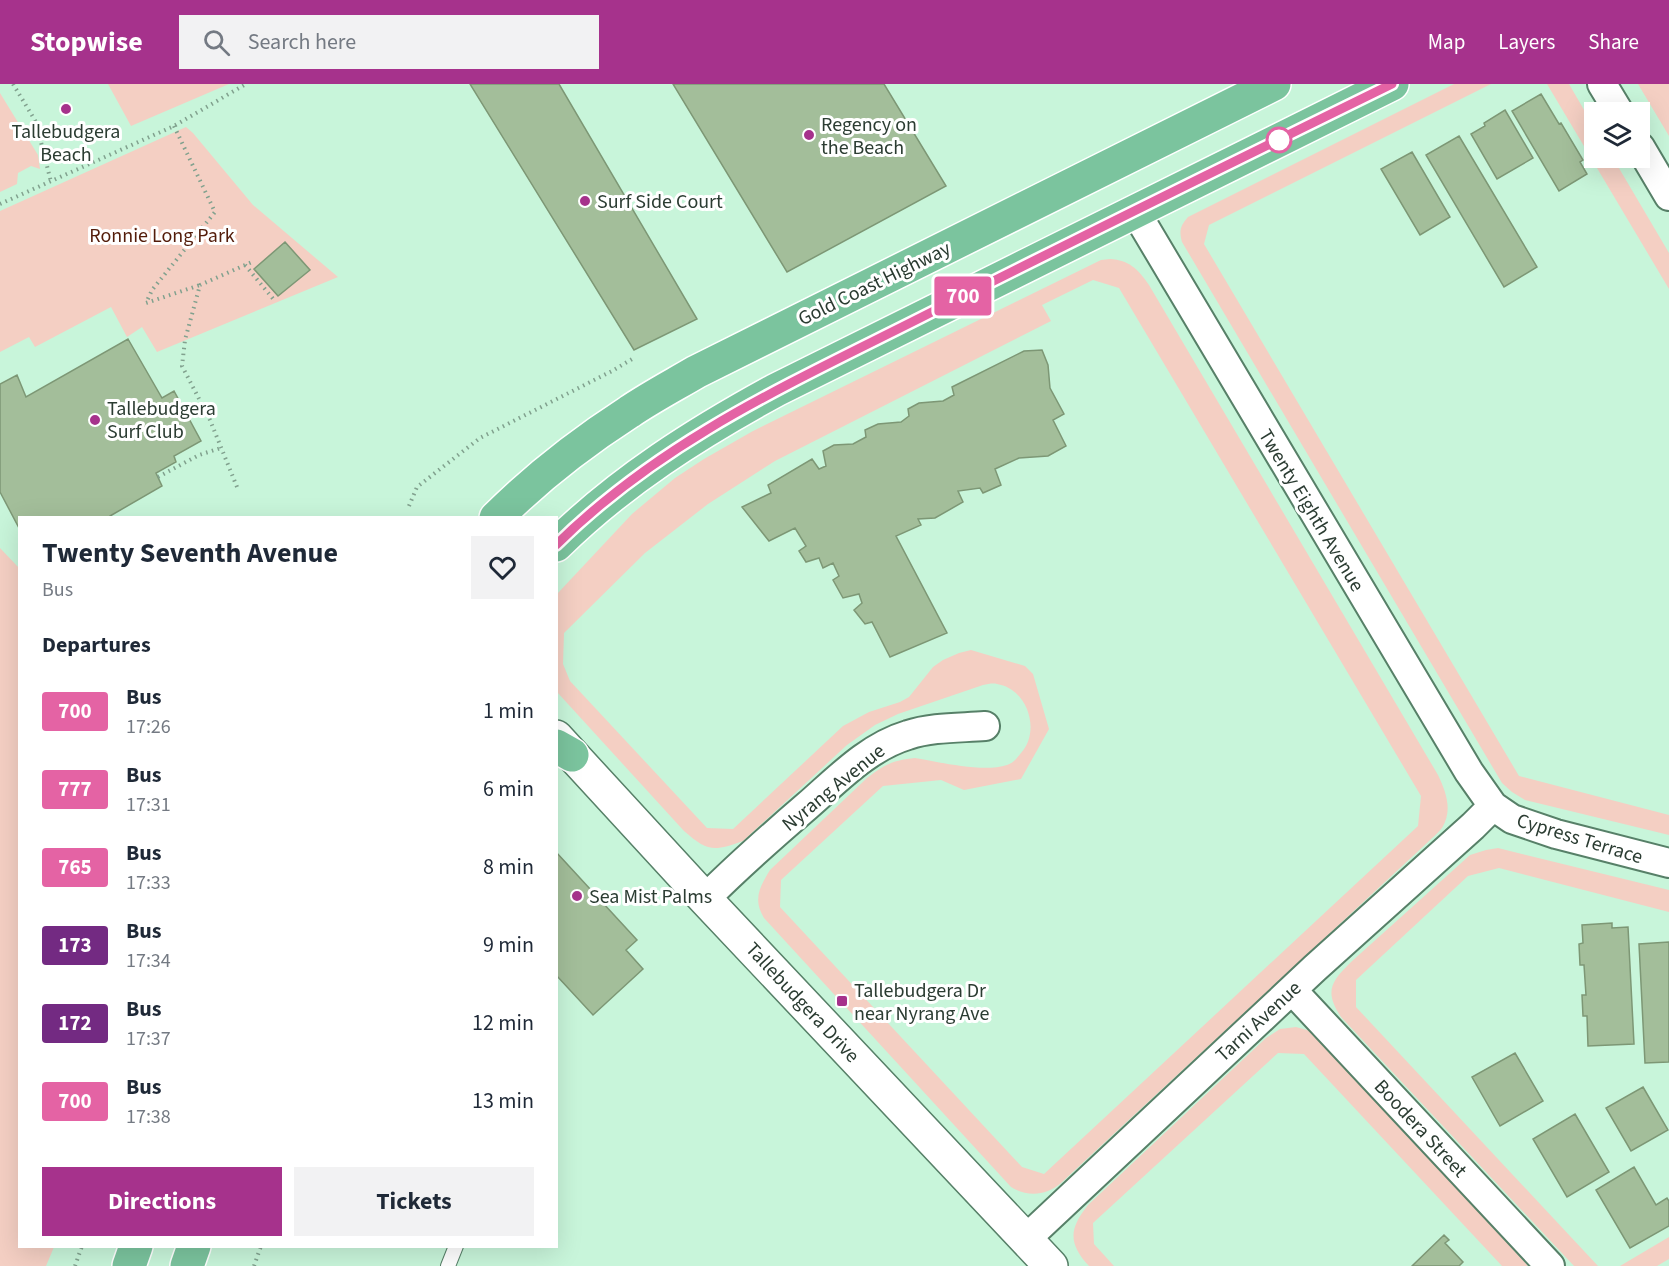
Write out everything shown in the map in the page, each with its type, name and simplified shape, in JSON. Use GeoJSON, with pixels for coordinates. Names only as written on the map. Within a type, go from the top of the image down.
{"type":"FeatureCollection","features":[{"type":"Feature","properties":{"kind":"highway","name":"Gold Coast Highway"},"geometry":{"type":"LineString","coordinates":[[498,516],[523,490],[575,450],[629,411],[696,372],[1274,84]]}},
{"type":"Feature","properties":{"kind":"highway"},"geometry":{"type":"LineString","coordinates":[[558,543],[589,514],[645,470],[689,439],[729,415],[1392,84]]}},
{"type":"Feature","properties":{"kind":"highway"},"geometry":{"type":"LineString","coordinates":[[129,1266],[135,1248]]}},
{"type":"Feature","properties":{"kind":"highway"},"geometry":{"type":"LineString","coordinates":[[187,1266],[193,1248]]}},
{"type":"Feature","properties":{"kind":"street"},"geometry":{"type":"LineString","coordinates":[[1602,84],[1613,102]]}},
{"type":"Feature","properties":{"kind":"street"},"geometry":{"type":"LineString","coordinates":[[1650,164],[1669,196]]}},
{"type":"Feature","properties":{"kind":"street","name":"Twenty Eighth Avenue"},"geometry":{"type":"LineString","coordinates":[[1135,211],[1462,762],[1493,806]]}},
{"type":"Feature","properties":{"kind":"street","name":"Nyrang Avenue"},"geometry":{"type":"LineString","coordinates":[[705,898],[850,769],[890,741],[927,730],[985,726]]}},
{"type":"Feature","properties":{"kind":"street","name":"Tallebudgera Drive"},"geometry":{"type":"LineString","coordinates":[[562,746],[1051,1266]]}},
{"type":"Feature","properties":{"kind":"street","name":"Cypress Terrace"},"geometry":{"type":"LineString","coordinates":[[1493,806],[1512,819],[1556,834],[1669,864]]}},
{"type":"Feature","properties":{"kind":"street","name":"Tarni Avenue"},"geometry":{"type":"LineString","coordinates":[[1026,1239],[1493,806]]}},
{"type":"Feature","properties":{"kind":"street","name":"Boodera Street"},"geometry":{"type":"LineString","coordinates":[[1292,990],[1550,1266]]}},
{"type":"Feature","properties":{"kind":"lane"},"geometry":{"type":"LineString","coordinates":[[448,1266],[455,1248]]}},
{"type":"Feature","properties":{"kind":"path"},"geometry":{"type":"LineString","coordinates":[[13,84],[36,122],[51,182]]}},
{"type":"Feature","properties":{"kind":"path"},"geometry":{"type":"LineString","coordinates":[[0,204],[174,126],[246,84]]}},
{"type":"Feature","properties":{"kind":"path"},"geometry":{"type":"LineString","coordinates":[[174,126],[215,212],[152,290],[146,303],[200,285],[252,262]]}},
{"type":"Feature","properties":{"kind":"path"},"geometry":{"type":"LineString","coordinates":[[244,265],[275,301]]}},
{"type":"Feature","properties":{"kind":"path"},"geometry":{"type":"LineString","coordinates":[[200,285],[182,366],[210,420],[237,487]]}},
{"type":"Feature","properties":{"kind":"path"},"geometry":{"type":"LineString","coordinates":[[409,506],[417,487],[480,438],[634,357]]}},
{"type":"Feature","properties":{"kind":"path"},"geometry":{"type":"LineString","coordinates":[[158,477],[199,455],[221,448]]}},
{"type":"Feature","properties":{"kind":"path"},"geometry":{"type":"LineString","coordinates":[[75,1266],[81,1248]]}},
{"type":"Feature","properties":{"kind":"path"},"geometry":{"type":"LineString","coordinates":[[254,1266],[260,1248]]}},
{"type":"Feature","properties":{"kind":"green space"},"geometry":{"type":"Polygon","coordinates":[[[108,84],[229,84],[131,126],[108,84]]]}},
{"type":"Feature","properties":{"kind":"green space"},"geometry":{"type":"Polygon","coordinates":[[[1454,84],[1491,84],[1209,225],[1204,244],[1519,776],[1669,815],[1669,835],[1525,800],[1502,783],[1182,242],[1181,229],[1188,217],[1454,84]]]}},
{"type":"Feature","properties":{"kind":"green space"},"geometry":{"type":"Polygon","coordinates":[[[1547,84],[1569,84],[1584,110],[1584,146],[1547,84]]]}},
{"type":"Feature","properties":{"kind":"green space"},"geometry":{"type":"Polygon","coordinates":[[[1638,84],[1669,84],[1669,136],[1650,102],[1638,84]]]}},
{"type":"Feature","properties":{"kind":"green space"},"geometry":{"type":"Polygon","coordinates":[[[0,93],[38,155],[40,169],[31,166],[18,173],[17,184],[0,192],[0,93]]]}},
{"type":"Feature","properties":{"kind":"green space","name":"Ronnie Long Park"},"geometry":{"type":"Polygon","coordinates":[[[186,127],[253,205],[338,277],[157,352],[142,327],[127,337],[111,307],[35,347],[29,337],[0,352],[0,211],[186,127]]]}},
{"type":"Feature","properties":{"kind":"green space"},"geometry":{"type":"Polygon","coordinates":[[[1597,168],[1619,168],[1669,253],[1669,289],[1597,168]]]}},
{"type":"Feature","properties":{"kind":"green space"},"geometry":{"type":"Polygon","coordinates":[[[1110,259],[1128,263],[1141,274],[1149,285],[1438,775],[1446,794],[1447,815],[1437,834],[1061,1183],[1049,1191],[1030,1194],[1011,1187],[764,918],[758,900],[760,888],[770,870],[867,778],[884,766],[915,758],[986,768],[1013,762],[1027,744],[1030,734],[1028,712],[1017,694],[1008,687],[997,684],[983,685],[898,714],[875,725],[847,745],[743,841],[724,847],[711,848],[699,843],[684,831],[558,693],[558,593],[632,514],[675,478],[753,431],[1101,260],[1110,259]],[[1093,280],[1042,305],[1051,321],[775,461],[708,504],[645,553],[564,633],[563,664],[570,681],[707,828],[733,829],[843,726],[869,712],[909,697],[933,667],[943,660],[971,650],[1025,666],[1033,674],[1049,729],[1021,779],[964,790],[941,780],[883,786],[781,880],[780,907],[1022,1167],[1044,1174],[1418,826],[1421,796],[1119,288],[1093,280]]]}},
{"type":"Feature","properties":{"kind":"green space"},"geometry":{"type":"Polygon","coordinates":[[[0,548],[18,567],[18,1248],[54,1248],[46,1266],[0,1266],[0,548]]]}},
{"type":"Feature","properties":{"kind":"green space"},"geometry":{"type":"Polygon","coordinates":[[[1498,848],[1669,890],[1669,912],[1499,868],[1468,876],[1356,980],[1356,1007],[1598,1266],[1574,1266],[1341,1017],[1331,993],[1335,981],[1351,962],[1470,855],[1498,848]]]}},
{"type":"Feature","properties":{"kind":"green space"},"geometry":{"type":"Polygon","coordinates":[[[1296,1027],[1316,1036],[1408,1133],[1528,1266],[1502,1266],[1304,1054],[1278,1053],[1093,1223],[1094,1244],[1114,1266],[1089,1266],[1074,1243],[1074,1229],[1088,1205],[1266,1038],[1280,1029],[1296,1027]]]}},
{"type":"Feature","properties":{"kind":"green space"},"geometry":{"type":"Polygon","coordinates":[[[1669,1237],[1669,1259],[1657,1266],[1620,1266],[1669,1237]]]}},
{"type":"Feature","properties":{"kind":"building","name":"Surf Side Court"},"geometry":{"type":"Polygon","coordinates":[[[470,84],[559,84],[697,319],[634,350],[470,84]]]}},
{"type":"Feature","properties":{"kind":"building","name":"Regency on the Beach"},"geometry":{"type":"Polygon","coordinates":[[[673,84],[884,84],[946,186],[787,272],[673,84]]]}},
{"type":"Feature","properties":{"kind":"building"},"geometry":{"type":"Polygon","coordinates":[[[1541,94],[1583,160],[1580,162],[1587,174],[1559,191],[1512,111],[1541,94]]]}},
{"type":"Feature","properties":{"kind":"building"},"geometry":{"type":"Polygon","coordinates":[[[1505,110],[1533,158],[1497,179],[1471,134],[1505,110]]]}},
{"type":"Feature","properties":{"kind":"building"},"geometry":{"type":"Polygon","coordinates":[[[1459,136],[1537,267],[1504,287],[1426,155],[1459,136]]]}},
{"type":"Feature","properties":{"kind":"building"},"geometry":{"type":"Polygon","coordinates":[[[1412,152],[1450,217],[1420,235],[1381,169],[1412,152]]]}},
{"type":"Feature","properties":{"kind":"building"},"geometry":{"type":"Polygon","coordinates":[[[285,242],[310,270],[278,296],[254,269],[285,242]]]}},
{"type":"Feature","properties":{"kind":"building","name":"Tallebudgera Surf Club"},"geometry":{"type":"Polygon","coordinates":[[[128,339],[162,398],[174,391],[201,441],[174,456],[176,462],[156,473],[162,486],[110,516],[18,516],[18,526],[0,492],[0,384],[17,375],[26,397],[128,339]]]}},
{"type":"Feature","properties":{"kind":"building"},"geometry":{"type":"Polygon","coordinates":[[[1042,350],[1048,365],[1050,388],[1064,414],[1053,420],[1066,446],[1048,456],[1019,458],[995,469],[1001,485],[983,493],[980,488],[958,491],[963,502],[935,518],[918,519],[921,525],[896,536],[947,633],[890,657],[872,622],[865,624],[854,610],[862,603],[859,594],[843,598],[833,580],[839,576],[833,563],[823,568],[819,558],[806,562],[799,551],[806,546],[795,528],[769,541],[742,507],[771,493],[768,485],[812,459],[819,469],[826,466],[823,451],[834,445],[853,444],[866,437],[865,430],[878,424],[901,422],[909,416],[908,409],[919,403],[943,401],[954,395],[952,387],[1024,351],[1042,350]]]}},
{"type":"Feature","properties":{"kind":"building","name":"Sea Mist Palms"},"geometry":{"type":"Polygon","coordinates":[[[558,854],[637,940],[626,950],[643,969],[593,1015],[558,977],[558,854]]]}},
{"type":"Feature","properties":{"kind":"building"},"geometry":{"type":"Polygon","coordinates":[[[1612,923],[1612,928],[1628,927],[1634,1044],[1588,1046],[1587,1016],[1583,1016],[1582,995],[1586,995],[1584,965],[1580,965],[1579,944],[1583,943],[1582,925],[1612,923]]]}},
{"type":"Feature","properties":{"kind":"building"},"geometry":{"type":"Polygon","coordinates":[[[1669,942],[1669,1062],[1645,1063],[1639,944],[1669,942]]]}},
{"type":"Feature","properties":{"kind":"building"},"geometry":{"type":"Polygon","coordinates":[[[1515,1053],[1543,1101],[1500,1126],[1472,1077],[1515,1053]]]}},
{"type":"Feature","properties":{"kind":"building"},"geometry":{"type":"Polygon","coordinates":[[[1643,1087],[1668,1130],[1631,1151],[1606,1108],[1643,1087]]]}},
{"type":"Feature","properties":{"kind":"building"},"geometry":{"type":"Polygon","coordinates":[[[1575,1114],[1609,1172],[1567,1197],[1533,1139],[1575,1114]]]}},
{"type":"Feature","properties":{"kind":"building"},"geometry":{"type":"Polygon","coordinates":[[[1634,1167],[1656,1205],[1667,1198],[1669,1201],[1669,1226],[1630,1248],[1596,1190],[1634,1167]]]}},
{"type":"Feature","properties":{"kind":"building"},"geometry":{"type":"Polygon","coordinates":[[[1444,1235],[1449,1240],[1445,1243],[1463,1262],[1459,1266],[1412,1266],[1444,1235]]]}},
{"type":"Feature","properties":{"kind":"bus line","name":"700"},"geometry":{"type":"LineString","coordinates":[[558,543],[589,514],[645,470],[689,439],[745,406],[1392,84]]}},
{"type":"Feature","properties":{"kind":"place","name":"Tallebudgera Beach"},"geometry":{"type":"Point","coordinates":[66,109]}},
{"type":"Feature","properties":{"kind":"place","name":"Regency on the Beach"},"geometry":{"type":"Point","coordinates":[809,135]}},
{"type":"Feature","properties":{"kind":"place","name":"Surf Side Court"},"geometry":{"type":"Point","coordinates":[585,201]}},
{"type":"Feature","properties":{"kind":"place","name":"Tallebudgera Surf Club"},"geometry":{"type":"Point","coordinates":[95,420]}},
{"type":"Feature","properties":{"kind":"place","name":"Sea Mist Palms"},"geometry":{"type":"Point","coordinates":[577,896]}},
{"type":"Feature","properties":{"kind":"place","name":"Tallebudgera Dr near Nyrang Ave"},"geometry":{"type":"Point","coordinates":[842,1001]}}]}
